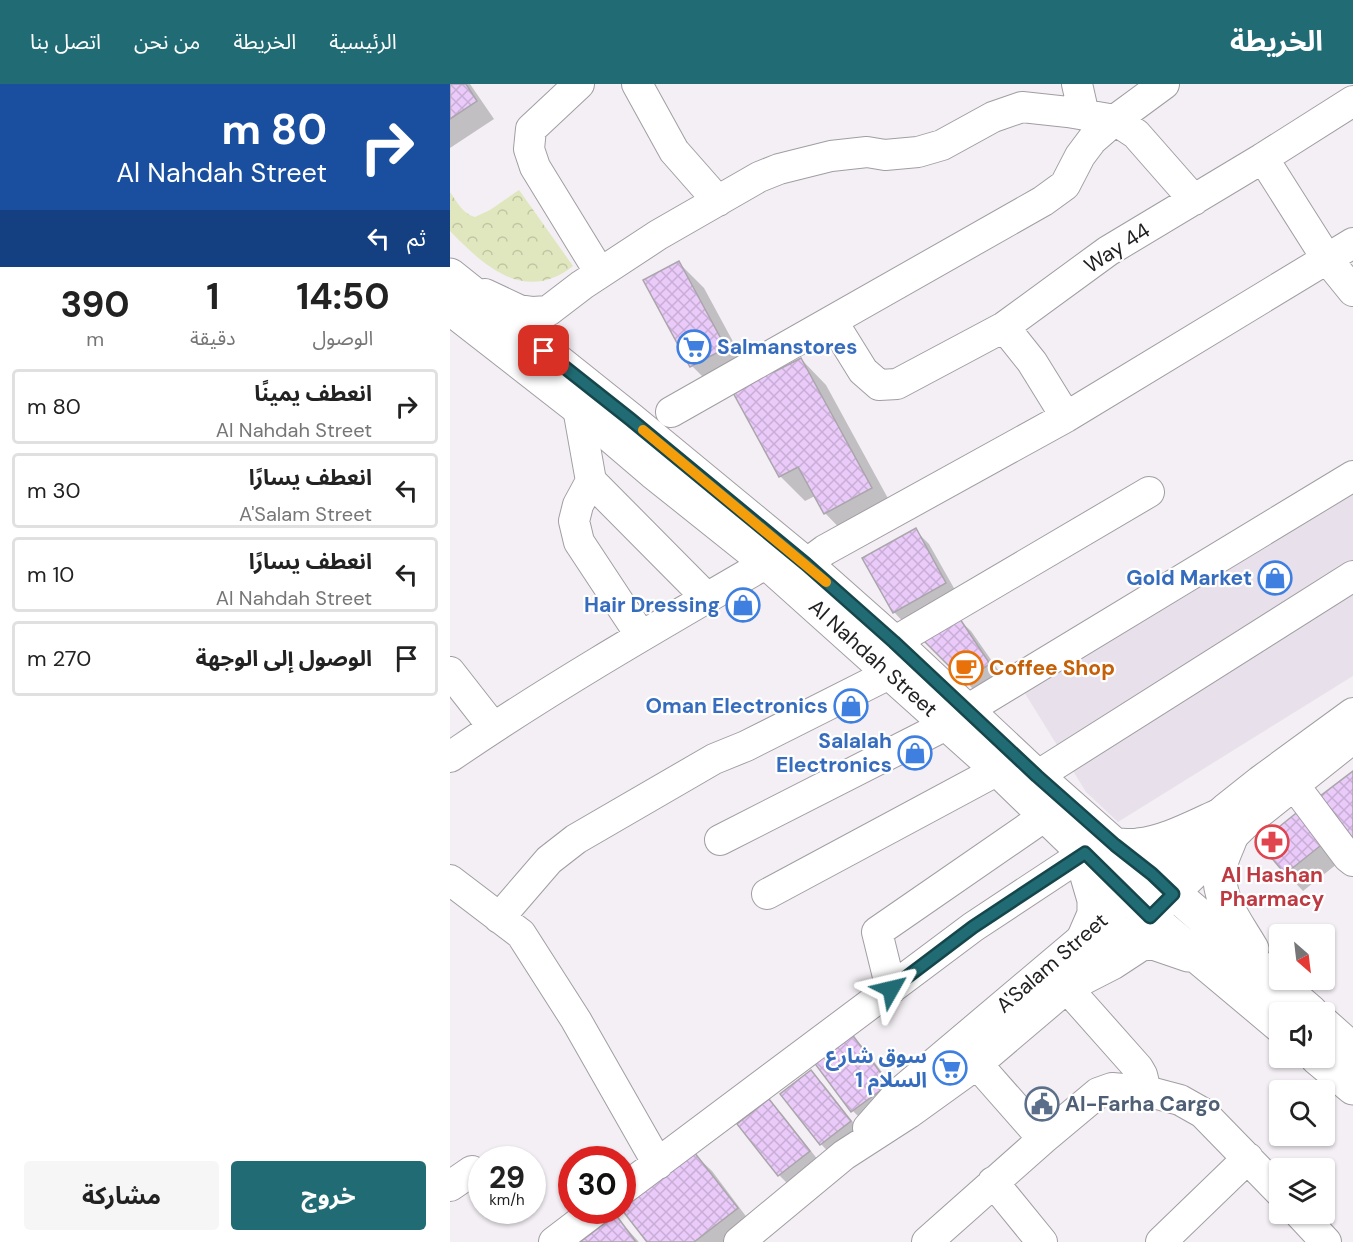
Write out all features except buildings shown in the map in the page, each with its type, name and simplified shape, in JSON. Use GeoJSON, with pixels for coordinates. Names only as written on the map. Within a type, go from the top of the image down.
{"type":"FeatureCollection","features":[{"type":"Feature","properties":{"kind":"main road","name":"Al Nahdah Street"},"geometry":{"type":"LineString","coordinates":[[453,288],[578,408],[653,472],[767,563],[889,674],[957,717],[1037,776],[1100,849],[1139,906],[1269,1017]]}},
{"type":"Feature","properties":{"kind":"main road","name":"Al Nahdah Street"},"geometry":{"type":"LineString","coordinates":[[453,288],[630,419],[806,564],[894,642],[998,770],[1046,816],[1163,884],[1300,1002]]}},
{"type":"Feature","properties":{"kind":"main road"},"geometry":{"type":"LineString","coordinates":[[1084,937],[1094,914],[1094,900],[1087,876],[1100,849],[1138,846],[1224,827],[1220,878],[1226,907],[1265,972]]}},
{"type":"Feature","properties":{"kind":"main road"},"geometry":{"type":"LineString","coordinates":[[1069,986],[1141,944],[1153,943],[1201,959]]}},
{"type":"Feature","properties":{"kind":"main road"},"geometry":{"type":"LineString","coordinates":[[1335,1034],[1353,1050]]}},
{"type":"Feature","properties":{"kind":"main road"},"geometry":{"type":"LineString","coordinates":[[1329,1068],[1353,1089]]}},
{"type":"Feature","properties":{"kind":"street"},"geometry":{"type":"LineString","coordinates":[[579,84],[531,129],[529,149],[535,167],[600,273]]}},
{"type":"Feature","properties":{"kind":"street"},"geometry":{"type":"LineString","coordinates":[[637,84],[674,152],[718,201]]}},
{"type":"Feature","properties":{"kind":"street"},"geometry":{"type":"LineString","coordinates":[[1077,84],[1084,115]]}},
{"type":"Feature","properties":{"kind":"street"},"geometry":{"type":"LineString","coordinates":[[671,412],[1043,201],[1065,185],[1080,156],[1092,140],[1164,84]]}},
{"type":"Feature","properties":{"kind":"street","name":"Way 44"},"geometry":{"type":"LineString","coordinates":[[832,321],[863,371],[879,386],[897,384],[1004,327],[1108,251],[1353,101]]}},
{"type":"Feature","properties":{"kind":"street"},"geometry":{"type":"LineString","coordinates":[[453,288],[519,310],[541,313],[548,311],[658,235],[759,177],[779,169],[831,156],[867,152],[885,155],[918,152],[942,145],[993,117],[1022,107],[1115,120],[1136,134],[1194,200]]}},
{"type":"Feature","properties":{"kind":"street"},"geometry":{"type":"LineString","coordinates":[[1263,158],[1326,259],[1353,291]]}},
{"type":"Feature","properties":{"kind":"street"},"geometry":{"type":"LineString","coordinates":[[806,564],[825,550],[1066,417],[1353,243]]}},
{"type":"Feature","properties":{"kind":"street"},"geometry":{"type":"LineString","coordinates":[[1004,327],[1032,362],[1066,417]]}},
{"type":"Feature","properties":{"kind":"street"},"geometry":{"type":"LineString","coordinates":[[578,408],[591,481],[707,598]]}},
{"type":"Feature","properties":{"kind":"street"},"geometry":{"type":"LineString","coordinates":[[720,840],[957,717],[1353,476]]}},
{"type":"Feature","properties":{"kind":"street"},"geometry":{"type":"LineString","coordinates":[[591,481],[578,505],[574,521],[579,542],[641,636]]}},
{"type":"Feature","properties":{"kind":"street"},"geometry":{"type":"LineString","coordinates":[[894,642],[1149,492]]}},
{"type":"Feature","properties":{"kind":"street"},"geometry":{"type":"LineString","coordinates":[[450,757],[493,727],[641,636],[767,563]]}},
{"type":"Feature","properties":{"kind":"street"},"geometry":{"type":"LineString","coordinates":[[1037,776],[1353,576]]}},
{"type":"Feature","properties":{"kind":"street"},"geometry":{"type":"LineString","coordinates":[[450,672],[493,727]]}},
{"type":"Feature","properties":{"kind":"street"},"geometry":{"type":"LineString","coordinates":[[499,918],[549,860],[576,839],[714,759],[746,746],[889,674]]}},
{"type":"Feature","properties":{"kind":"street","name":"A'Salam Street"},"geometry":{"type":"LineString","coordinates":[[739,1242],[844,1155],[909,1113],[977,1064],[1069,986],[1139,906],[1224,827],[1260,781],[1353,713]]}},
{"type":"Feature","properties":{"kind":"street","name":"A'Salam Street"},"geometry":{"type":"LineString","coordinates":[[1224,827],[1244,825],[1353,738]]}},
{"type":"Feature","properties":{"kind":"street"},"geometry":{"type":"LineString","coordinates":[[767,894],[998,770]]}},
{"type":"Feature","properties":{"kind":"street"},"geometry":{"type":"LineString","coordinates":[[1294,785],[1353,861]]}},
{"type":"Feature","properties":{"kind":"street"},"geometry":{"type":"LineString","coordinates":[[891,989],[877,932],[1046,816]]}},
{"type":"Feature","properties":{"kind":"street"},"geometry":{"type":"LineString","coordinates":[[636,1180],[973,927],[1100,849]]}},
{"type":"Feature","properties":{"kind":"street"},"geometry":{"type":"LineString","coordinates":[[450,880],[521,934],[576,1020],[658,1164]]}},
{"type":"Feature","properties":{"kind":"street","name":"A'Salam Street"},"geometry":{"type":"LineString","coordinates":[[844,1155],[898,1094],[1084,937],[1139,906]]}},
{"type":"Feature","properties":{"kind":"street"},"geometry":{"type":"LineString","coordinates":[[1069,986],[1138,1068],[1146,1091]]}},
{"type":"Feature","properties":{"kind":"street"},"geometry":{"type":"LineString","coordinates":[[977,1064],[1043,1139]]}},
{"type":"Feature","properties":{"kind":"street"},"geometry":{"type":"LineString","coordinates":[[927,1242],[993,1182],[1098,1093],[1112,1088],[1146,1091],[1180,1100],[1203,1113],[1269,1180]]}},
{"type":"Feature","properties":{"kind":"street"},"geometry":{"type":"LineString","coordinates":[[1161,1242],[1248,1158]]}},
{"type":"Feature","properties":{"kind":"street"},"geometry":{"type":"LineString","coordinates":[[993,1182],[1042,1242]]}},
{"type":"Feature","properties":{"kind":"street"},"geometry":{"type":"LineString","coordinates":[[554,1242],[578,1224]]}},
{"type":"Feature","properties":{"kind":"street"},"geometry":{"type":"LineString","coordinates":[[1309,1224],[1326,1242]]}},
{"type":"Feature","properties":{"kind":"shaded area","name":"Gold Market"},"geometry":{"type":"Polygon","coordinates":[[[1353,481],[1353,676],[1118,822],[1086,792],[1021,687],[1353,481]]]}},
{"type":"Feature","properties":{"kind":"green space"},"geometry":{"type":"Polygon","coordinates":[[[519,190],[573,266],[555,277],[538,281],[522,281],[506,276],[477,257],[450,231],[450,192],[464,210],[475,217],[490,210],[519,190]]]}},
{"type":"Feature","properties":{"kind":"slow traffic"},"geometry":{"type":"LineString","coordinates":[[643,430],[826,582]]}},
{"type":"Feature","properties":{"kind":"place","name":"Salmanstores"},"geometry":{"type":"Point","coordinates":[694,347]}},
{"type":"Feature","properties":{"kind":"place","name":"Gold Market"},"geometry":{"type":"Point","coordinates":[1275,578]}},
{"type":"Feature","properties":{"kind":"place","name":"Hair Dressing"},"geometry":{"type":"Point","coordinates":[743,605]}},
{"type":"Feature","properties":{"kind":"place","name":"Coffee Shop"},"geometry":{"type":"Point","coordinates":[966,668]}},
{"type":"Feature","properties":{"kind":"place","name":"Oman Electronics"},"geometry":{"type":"Point","coordinates":[851,706]}},
{"type":"Feature","properties":{"kind":"place","name":"Salalah Electronics"},"geometry":{"type":"Point","coordinates":[915,753]}},
{"type":"Feature","properties":{"kind":"place","name":"Al Hashan Pharmacy"},"geometry":{"type":"Point","coordinates":[1272,842]}},
{"type":"Feature","properties":{"kind":"place","name":"سوق شارع السلام 1"},"geometry":{"type":"Point","coordinates":[950,1068]}},
{"type":"Feature","properties":{"kind":"place","name":"Al-Farha Cargo"},"geometry":{"type":"Point","coordinates":[1042,1104]}},
{"type":"Feature","properties":{"kind":"route"},"geometry":{"type":"LineString","coordinates":[[544,351],[806,564],[894,642],[1037,776],[1173,894],[1150,917],[1085,853],[973,927],[891,989]]}}]}
